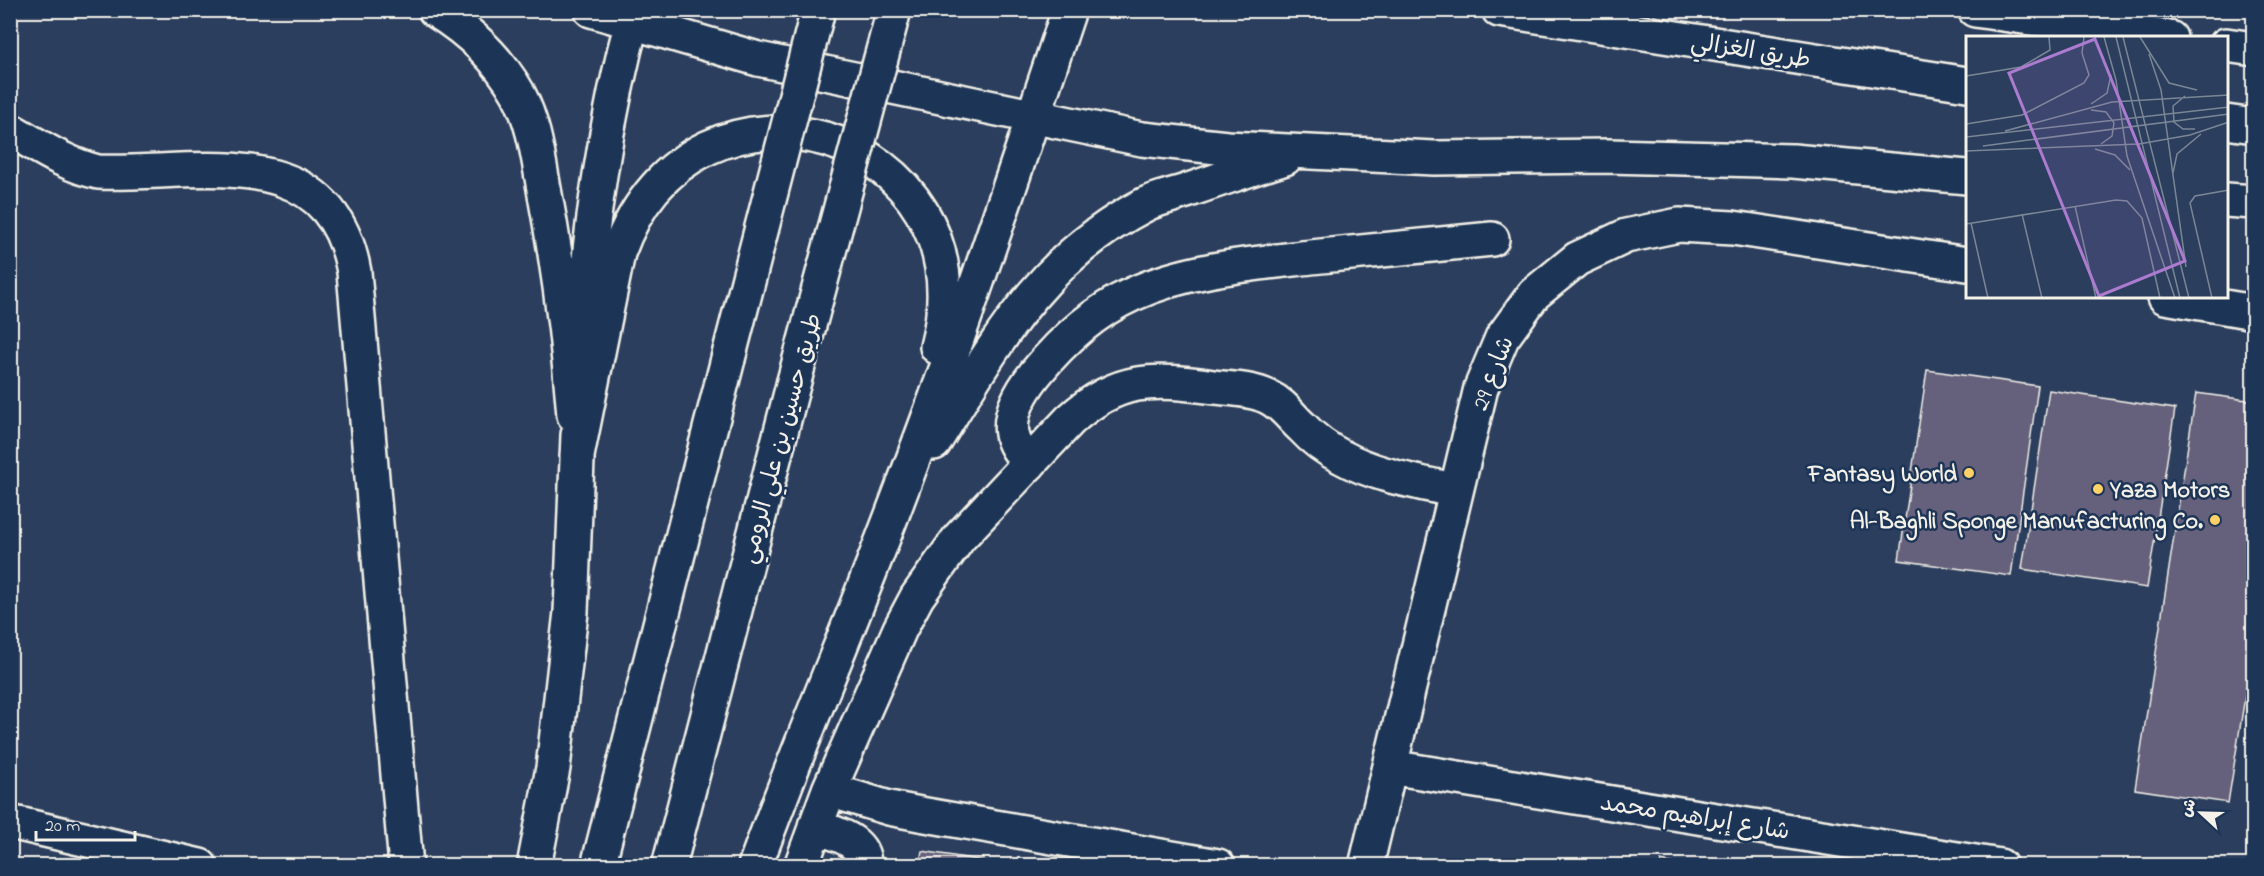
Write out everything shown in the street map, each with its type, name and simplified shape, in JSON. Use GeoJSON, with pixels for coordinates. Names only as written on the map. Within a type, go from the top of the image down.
{"type":"FeatureCollection","features":[{"type":"Feature","properties":{"kind":"main road"},"geometry":{"type":"LineString","coordinates":[[435,10],[478,42],[500,66],[518,93],[532,123],[561,289],[571,372],[577,456]]}},
{"type":"Feature","properties":{"kind":"main road"},"geometry":{"type":"LineString","coordinates":[[591,10],[633,16],[758,59],[1142,139],[1227,148],[1434,158],[1609,156],[1793,161],[1966,177]]}},
{"type":"Feature","properties":{"kind":"main road"},"geometry":{"type":"LineString","coordinates":[[598,866],[818,10]]}},
{"type":"Feature","properties":{"kind":"main road","name":"طريق حسين بن علي الرومي"},"geometry":{"type":"LineString","coordinates":[[669,866],[793,385],[894,10]]}},
{"type":"Feature","properties":{"kind":"main road"},"geometry":{"type":"LineString","coordinates":[[755,866],[898,500],[964,318],[1069,10]]}},
{"type":"Feature","properties":{"kind":"main road","name":"طريق الغزالي"},"geometry":{"type":"LineString","coordinates":[[1499,10],[1966,84]]}},
{"type":"Feature","properties":{"kind":"main road"},"geometry":{"type":"LineString","coordinates":[[1975,10],[2156,36]]}},
{"type":"Feature","properties":{"kind":"main road"},"geometry":{"type":"LineString","coordinates":[[534,866],[553,768],[571,612],[580,361],[587,267],[599,173],[616,80],[633,16]]}},
{"type":"Feature","properties":{"kind":"main road"},"geometry":{"type":"LineString","coordinates":[[2228,45],[2253,49]]}},
{"type":"Feature","properties":{"kind":"main road"},"geometry":{"type":"LineString","coordinates":[[2228,122],[2253,126]]}},
{"type":"Feature","properties":{"kind":"main road"},"geometry":{"type":"LineString","coordinates":[[10,130],[66,161],[98,172],[222,168],[270,175],[309,193],[323,205],[345,236],[354,272],[406,866]]}},
{"type":"Feature","properties":{"kind":"main road"},"geometry":{"type":"LineString","coordinates":[[577,456],[618,254],[626,228],[640,205],[676,167],[698,152],[722,141],[748,134],[774,131],[801,133],[826,138],[874,161],[912,198],[926,220],[936,245],[945,297],[944,323],[898,500]]}},
{"type":"Feature","properties":{"kind":"main road"},"geometry":{"type":"LineString","coordinates":[[898,500],[1007,327],[1025,302],[1068,257],[1092,238],[1148,203],[1301,152]]}},
{"type":"Feature","properties":{"kind":"main road"},"geometry":{"type":"LineString","coordinates":[[2228,200],[2253,202]]}},
{"type":"Feature","properties":{"kind":"main road","name":"شارع 29"},"geometry":{"type":"LineString","coordinates":[[1366,866],[1481,388],[1502,338],[1534,294],[1576,259],[1626,236],[1679,225],[1733,228],[1966,264]]}},
{"type":"Feature","properties":{"kind":"main road"},"geometry":{"type":"LineString","coordinates":[[1029,464],[1014,442],[1012,418],[1029,381],[1065,341],[1107,309],[1131,295],[1165,281],[1201,272],[1285,260],[1492,239]]}},
{"type":"Feature","properties":{"kind":"main road"},"geometry":{"type":"LineString","coordinates":[[2171,298],[2253,312]]}},
{"type":"Feature","properties":{"kind":"main road"},"geometry":{"type":"LineString","coordinates":[[801,866],[829,790],[900,629],[917,597],[959,538],[1070,420],[1100,397],[1135,383],[1168,381],[1251,391],[1282,406],[1301,427],[1342,457],[1363,467],[1456,492]]}},
{"type":"Feature","properties":{"kind":"main road","name":"شارع إبراهيم محمد"},"geometry":{"type":"LineString","coordinates":[[1389,767],[2000,866]]}},
{"type":"Feature","properties":{"kind":"main road"},"geometry":{"type":"LineString","coordinates":[[829,790],[889,808],[1218,866]]}},
{"type":"Feature","properties":{"kind":"main road"},"geometry":{"type":"LineString","coordinates":[[10,822],[200,866]]}},
{"type":"Feature","properties":{"kind":"main road"},"geometry":{"type":"LineString","coordinates":[[815,826],[857,844],[862,852],[864,866]]}},
{"type":"Feature","properties":{"kind":"building","name":"Fantasy World"},"geometry":{"type":"Polygon","coordinates":[[[1927,370],[2038,386],[2011,576],[1899,560],[1927,370]]]}},
{"type":"Feature","properties":{"kind":"building","name":"Yaza Motors"},"geometry":{"type":"Polygon","coordinates":[[[2049,390],[2175,409],[2147,588],[2022,569],[2049,390]]]}},
{"type":"Feature","properties":{"kind":"building","name":"Al-Baghli Sponge Manufacturing Co."},"geometry":{"type":"Polygon","coordinates":[[[2196,393],[2254,401],[2254,640],[2228,803],[2135,789],[2196,393]]]}},
{"type":"Feature","properties":{"kind":"building"},"geometry":{"type":"Polygon","coordinates":[[[922,851],[1016,866],[919,866],[922,851]]]}},
{"type":"Feature","properties":{"kind":"building"},"geometry":{"type":"Polygon","coordinates":[[[1661,861],[1686,866],[1660,866],[1661,861]]]}},
{"type":"Feature","properties":{"kind":"place","name":"Fantasy World"},"geometry":{"type":"Point","coordinates":[1969,473]}},
{"type":"Feature","properties":{"kind":"place","name":"Yaza Motors"},"geometry":{"type":"Point","coordinates":[2098,489]}},
{"type":"Feature","properties":{"kind":"place","name":"Al-Baghli Sponge Manufacturing Co."},"geometry":{"type":"Point","coordinates":[2215,520]}}]}
